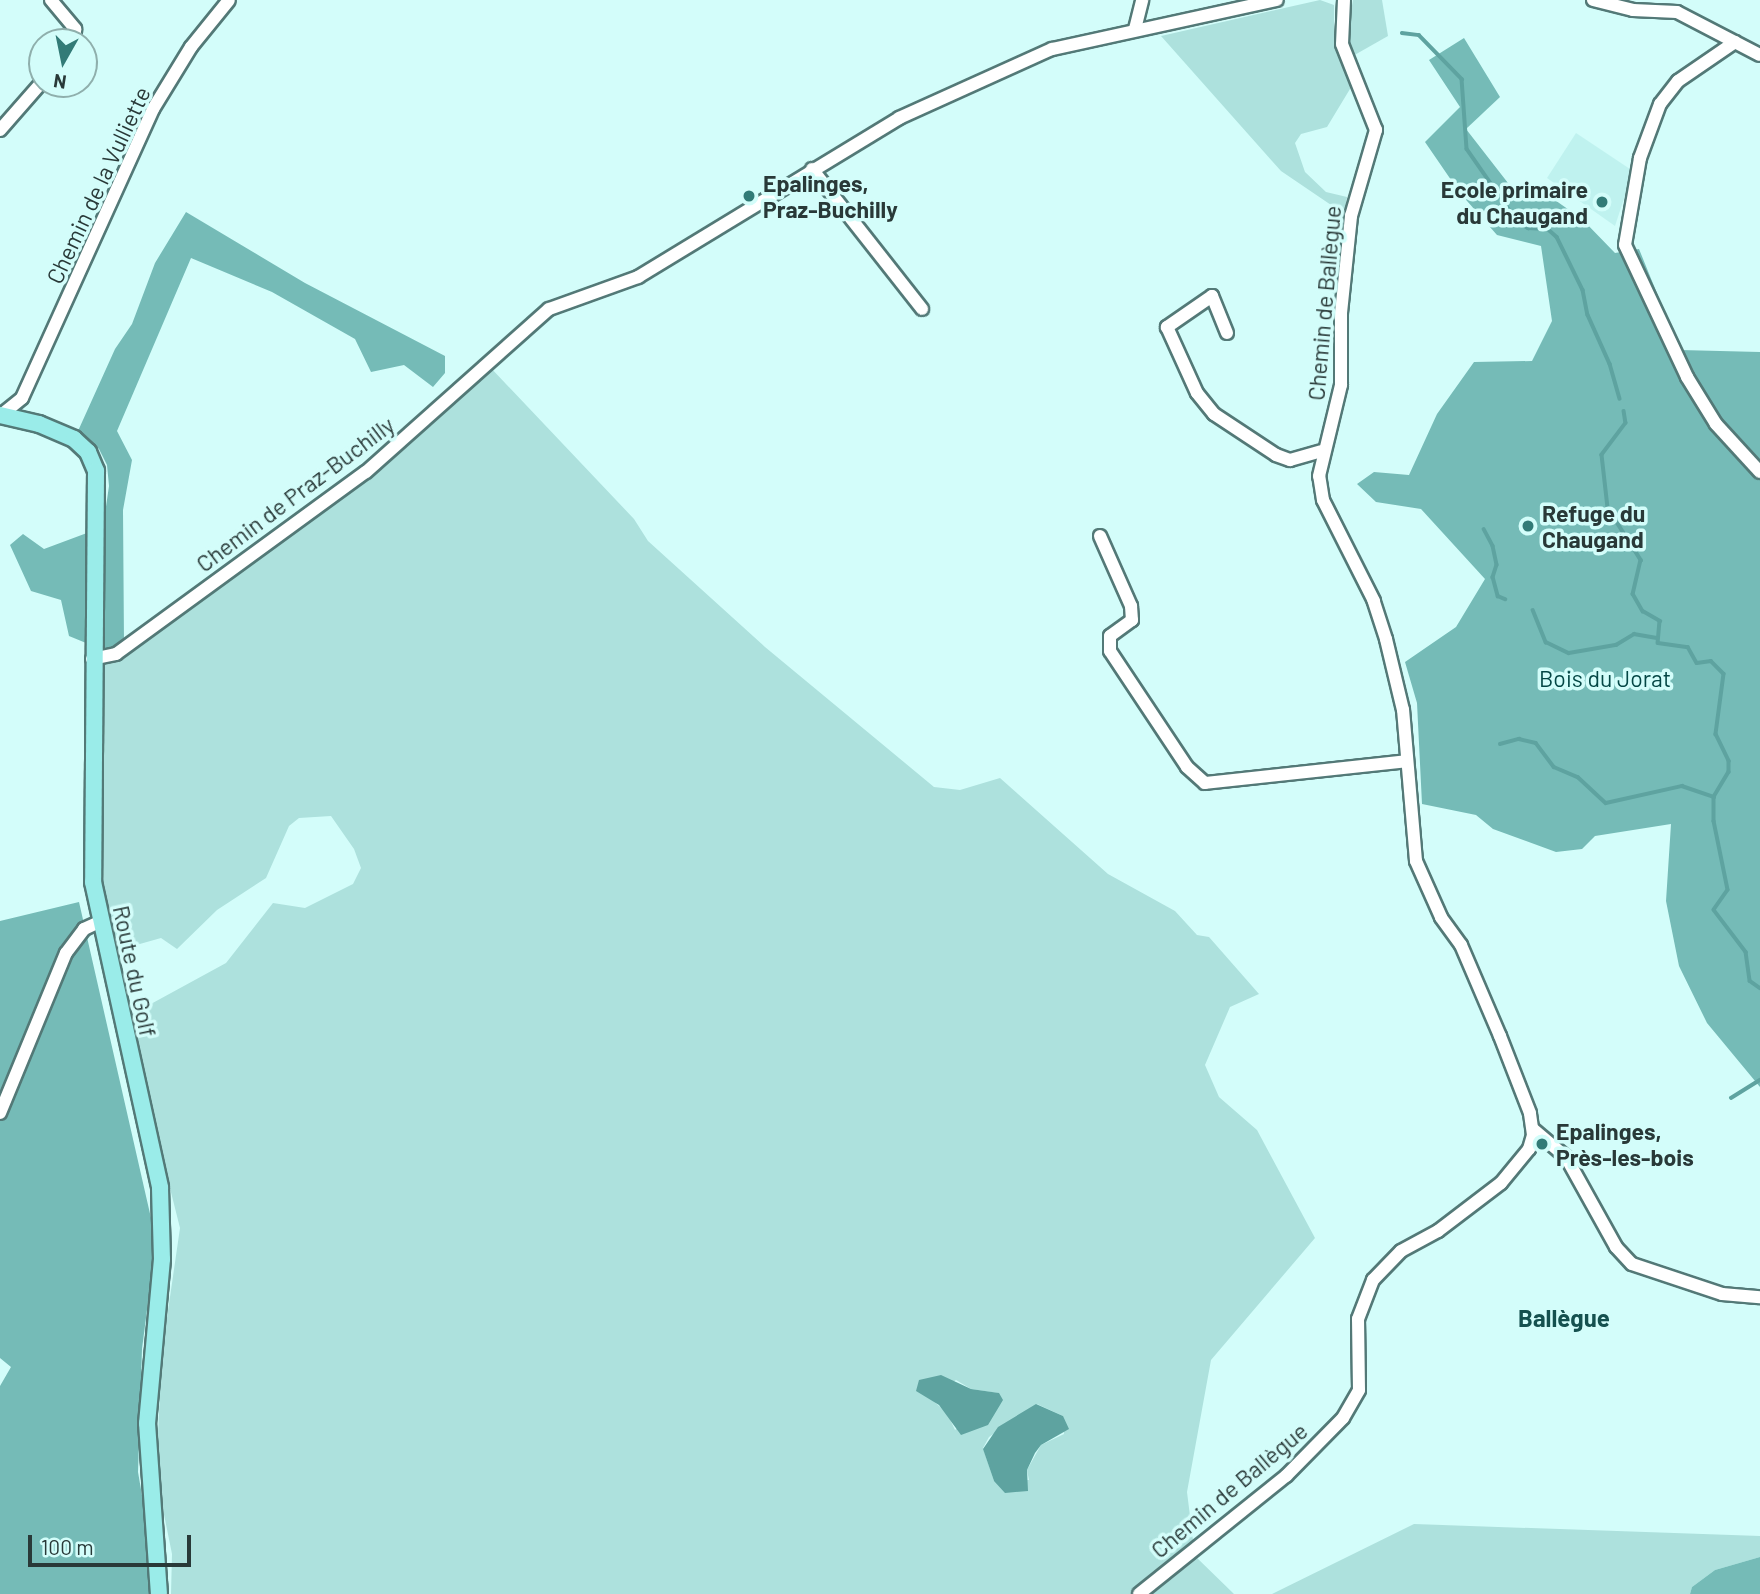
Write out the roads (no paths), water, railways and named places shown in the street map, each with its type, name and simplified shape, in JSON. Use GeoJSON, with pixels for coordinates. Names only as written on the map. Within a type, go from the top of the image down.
{"type":"FeatureCollection","features":[{"type":"Feature","properties":{"kind":"main road","name":"Route du Golf"},"geometry":{"type":"LineString","coordinates":[[0,415],[26,421],[74,439],[88,452],[96,471],[92,855],[99,922],[161,1200],[162,1259],[147,1423],[159,1594]]}},
{"type":"Feature","properties":{"kind":"street"},"geometry":{"type":"LineString","coordinates":[[51,0],[74,28]]}},
{"type":"Feature","properties":{"kind":"street","name":"Chemin de la Vulliette"},"geometry":{"type":"LineString","coordinates":[[0,415],[22,398],[153,109],[191,47],[229,0]]}},
{"type":"Feature","properties":{"kind":"street"},"geometry":{"type":"LineString","coordinates":[[1135,29],[1142,0]]}},
{"type":"Feature","properties":{"kind":"street","name":"Chemin de Praz-Buchilly"},"geometry":{"type":"LineString","coordinates":[[92,659],[116,654],[366,472],[549,309],[619,284],[678,257],[813,169],[899,118],[1052,49],[1277,0]]}},
{"type":"Feature","properties":{"kind":"street","name":"Chemin de Ballègue"},"geometry":{"type":"LineString","coordinates":[[1139,1594],[1286,1476],[1343,1418],[1359,1390],[1358,1319],[1373,1280],[1401,1251],[1438,1231],[1501,1183],[1529,1149],[1534,1129],[1461,945],[1441,918],[1416,861],[1403,710],[1386,639],[1374,601],[1323,500],[1319,476],[1321,452],[1341,385],[1340,313],[1351,216],[1376,130],[1342,44],[1344,0]]}},
{"type":"Feature","properties":{"kind":"street"},"geometry":{"type":"LineString","coordinates":[[1593,0],[1633,10],[1675,6],[1760,55]]}},
{"type":"Feature","properties":{"kind":"street"},"geometry":{"type":"LineString","coordinates":[[1735,42],[1678,81],[1660,104],[1640,158],[1625,245],[1687,377],[1717,425],[1760,472]]}},
{"type":"Feature","properties":{"kind":"street"},"geometry":{"type":"LineString","coordinates":[[0,130],[28,98]]}},
{"type":"Feature","properties":{"kind":"street"},"geometry":{"type":"LineString","coordinates":[[813,169],[922,309]]}},
{"type":"Feature","properties":{"kind":"street"},"geometry":{"type":"LineString","coordinates":[[1227,333],[1212,296],[1167,327],[1197,393],[1214,414],[1276,455],[1290,460],[1321,452]]}},
{"type":"Feature","properties":{"kind":"street"},"geometry":{"type":"LineString","coordinates":[[22,398],[26,421]]}},
{"type":"Feature","properties":{"kind":"street"},"geometry":{"type":"LineString","coordinates":[[1100,537],[1131,606],[1132,620],[1110,636],[1110,651],[1187,767],[1205,783],[1407,761]]}},
{"type":"Feature","properties":{"kind":"street"},"geometry":{"type":"LineString","coordinates":[[0,1114],[70,946],[84,929],[99,922]]}},
{"type":"Feature","properties":{"kind":"street"},"geometry":{"type":"LineString","coordinates":[[1534,1129],[1566,1157],[1604,1228],[1632,1264],[1722,1294],[1760,1297]]}},
{"type":"Feature","properties":{"kind":"waterway"},"geometry":{"type":"LineString","coordinates":[[1402,33],[1419,35],[1462,79],[1467,149],[1518,222],[1528,228],[1548,229],[1557,237],[1583,290],[1588,315],[1610,364],[1620,399]]}},
{"type":"Feature","properties":{"kind":"waterway"},"geometry":{"type":"LineString","coordinates":[[1624,411],[1626,423],[1602,455],[1608,508],[1641,560],[1633,594],[1643,611],[1660,621],[1658,643],[1688,647],[1697,663],[1711,661],[1724,674],[1716,734],[1729,761],[1729,772],[1714,797],[1714,821],[1728,890],[1714,910],[1746,952],[1750,981],[1760,988]]}},
{"type":"Feature","properties":{"kind":"waterway"},"geometry":{"type":"LineString","coordinates":[[1484,529],[1493,546],[1497,565],[1493,577],[1498,596],[1505,599]]}},
{"type":"Feature","properties":{"kind":"waterway"},"geometry":{"type":"LineString","coordinates":[[1533,610],[1546,642],[1569,653],[1616,645],[1634,634],[1657,638]]}},
{"type":"Feature","properties":{"kind":"waterway"},"geometry":{"type":"LineString","coordinates":[[1500,744],[1519,739],[1536,743],[1554,767],[1578,777],[1606,803],[1682,786],[1714,797]]}},
{"type":"Feature","properties":{"kind":"waterway"},"geometry":{"type":"LineString","coordinates":[[1731,1098],[1760,1080]]}},
{"type":"Feature","properties":{"kind":"place","name":"Epalinges, Praz-Buchilly"},"geometry":{"type":"Point","coordinates":[749,196]}},
{"type":"Feature","properties":{"kind":"place","name":"Ecole primaire du Chaugand"},"geometry":{"type":"Point","coordinates":[1602,202]}},
{"type":"Feature","properties":{"kind":"place","name":"Refuge du Chaugand"},"geometry":{"type":"Point","coordinates":[1528,526]}},
{"type":"Feature","properties":{"kind":"place","name":"Epalinges, Près-les-bois"},"geometry":{"type":"Point","coordinates":[1542,1144]}},
{"type":"Feature","properties":{"kind":"district","name":"Ballègue"},"geometry":{"type":"Point","coordinates":[1564,1318]}},
{"type":"Feature","properties":{"kind":"park label","name":"Bois du Jorat"},"geometry":{"type":"Point","coordinates":[1605,678]}}]}
